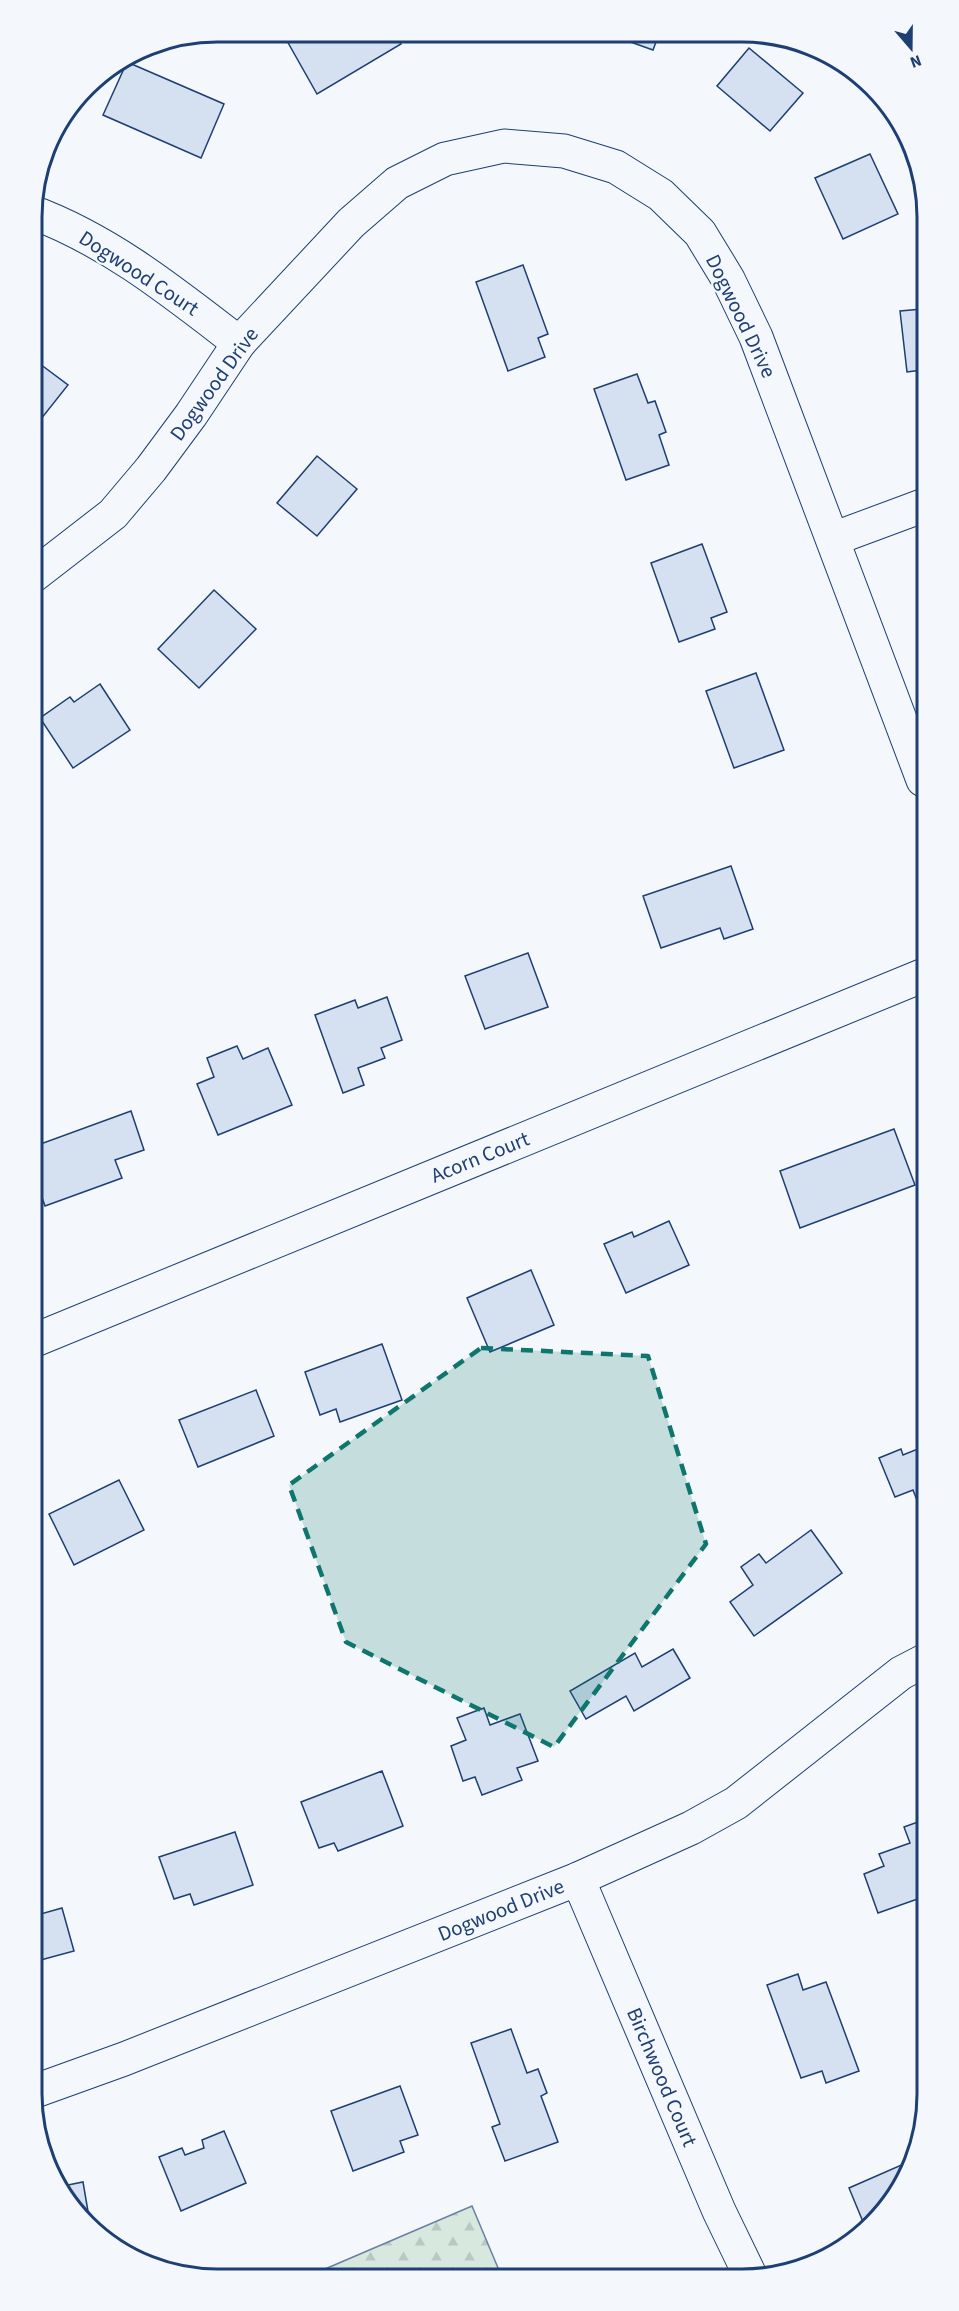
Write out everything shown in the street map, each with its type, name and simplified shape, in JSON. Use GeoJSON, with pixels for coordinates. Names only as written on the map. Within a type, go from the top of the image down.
{"type":"FeatureCollection","features":[{"type":"Feature","properties":{"kind":"street","name":"Dogwood Drive"},"geometry":{"type":"LineString","coordinates":[[42,569],[113,514],[151,469],[191,415],[239,343],[359,216],[397,183],[445,159],[504,146],[564,152],[616,167],[660,195],[700,234],[728,279],[756,337],[917,764]]}},
{"type":"Feature","properties":{"kind":"street","name":"Dogwood Court"},"geometry":{"type":"LineString","coordinates":[[42,216],[99,242],[153,278],[239,343]]}},
{"type":"Feature","properties":{"kind":"street"},"geometry":{"type":"LineString","coordinates":[[833,539],[917,508]]}},
{"type":"Feature","properties":{"kind":"street","name":"Acorn Court"},"geometry":{"type":"LineString","coordinates":[[42,1337],[917,978]]}},
{"type":"Feature","properties":{"kind":"street","name":"Dogwood Drive"},"geometry":{"type":"LineString","coordinates":[[42,2089],[124,2059],[578,1879],[691,1828],[736,1803],[892,1680],[917,1665]]}},
{"type":"Feature","properties":{"kind":"street","name":"Birchwood Court"},"geometry":{"type":"LineString","coordinates":[[578,1879],[719,2211],[747,2269]]}},
{"type":"Feature","properties":{"kind":"highlighted area"},"geometry":{"type":"Polygon","coordinates":[[[481,1348],[648,1356],[706,1544],[554,1747],[346,1642],[289,1485],[481,1348]]]}},
{"type":"Feature","properties":{"kind":"green space"},"geometry":{"type":"Polygon","coordinates":[[[472,2206],[498,2269],[325,2269],[472,2206]]]}},
{"type":"Feature","properties":{"kind":"building"},"geometry":{"type":"Polygon","coordinates":[[[288,42],[400,42],[401,44],[317,94],[288,42]]]}},
{"type":"Feature","properties":{"kind":"building"},"geometry":{"type":"Polygon","coordinates":[[[630,42],[656,42],[653,50],[630,42]]]}},
{"type":"Feature","properties":{"kind":"building"},"geometry":{"type":"Polygon","coordinates":[[[749,48],[803,93],[770,131],[717,86],[749,48]]]}},
{"type":"Feature","properties":{"kind":"building"},"geometry":{"type":"Polygon","coordinates":[[[131,64],[224,104],[201,158],[103,115],[124,68],[131,64]]]}},
{"type":"Feature","properties":{"kind":"building"},"geometry":{"type":"Polygon","coordinates":[[[870,154],[898,214],[843,239],[815,178],[870,154]]]}},
{"type":"Feature","properties":{"kind":"building"},"geometry":{"type":"Polygon","coordinates":[[[523,265],[548,334],[538,338],[545,357],[508,371],[476,282],[523,265]]]}},
{"type":"Feature","properties":{"kind":"building"},"geometry":{"type":"Polygon","coordinates":[[[917,309],[917,371],[907,372],[900,311],[917,309]]]}},
{"type":"Feature","properties":{"kind":"building"},"geometry":{"type":"Polygon","coordinates":[[[42,366],[68,385],[42,418],[42,366]]]}},
{"type":"Feature","properties":{"kind":"building"},"geometry":{"type":"Polygon","coordinates":[[[637,374],[648,403],[655,401],[666,432],[659,435],[669,465],[626,480],[594,389],[637,374]]]}},
{"type":"Feature","properties":{"kind":"building"},"geometry":{"type":"Polygon","coordinates":[[[317,456],[357,489],[317,536],[277,503],[317,456]]]}},
{"type":"Feature","properties":{"kind":"building"},"geometry":{"type":"Polygon","coordinates":[[[702,544],[727,612],[711,618],[715,629],[679,642],[651,563],[702,544]]]}},
{"type":"Feature","properties":{"kind":"building"},"geometry":{"type":"Polygon","coordinates":[[[214,590],[256,629],[199,688],[158,649],[214,590]]]}},
{"type":"Feature","properties":{"kind":"building"},"geometry":{"type":"Polygon","coordinates":[[[756,673],[784,750],[734,768],[706,691],[756,673]]]}},
{"type":"Feature","properties":{"kind":"building"},"geometry":{"type":"Polygon","coordinates":[[[100,684],[130,730],[73,768],[42,721],[42,717],[70,697],[74,702],[100,684]]]}},
{"type":"Feature","properties":{"kind":"building"},"geometry":{"type":"Polygon","coordinates":[[[731,866],[753,929],[724,939],[720,928],[661,948],[643,896],[731,866]]]}},
{"type":"Feature","properties":{"kind":"building"},"geometry":{"type":"Polygon","coordinates":[[[528,953],[548,1007],[485,1029],[465,976],[528,953]]]}},
{"type":"Feature","properties":{"kind":"building"},"geometry":{"type":"Polygon","coordinates":[[[387,997],[402,1040],[381,1048],[385,1058],[358,1068],[364,1085],[343,1093],[315,1015],[355,1000],[358,1008],[387,997]]]}},
{"type":"Feature","properties":{"kind":"building"},"geometry":{"type":"Polygon","coordinates":[[[237,1046],[243,1059],[268,1048],[292,1105],[218,1135],[197,1084],[214,1077],[207,1058],[237,1046]]]}},
{"type":"Feature","properties":{"kind":"building"},"geometry":{"type":"Polygon","coordinates":[[[131,1111],[144,1150],[115,1160],[122,1178],[45,1206],[42,1197],[42,1143],[131,1111]]]}},
{"type":"Feature","properties":{"kind":"building"},"geometry":{"type":"Polygon","coordinates":[[[894,1129],[915,1185],[800,1228],[780,1171],[894,1129]]]}},
{"type":"Feature","properties":{"kind":"building"},"geometry":{"type":"Polygon","coordinates":[[[669,1221],[689,1265],[626,1293],[604,1244],[632,1232],[634,1237],[669,1221]]]}},
{"type":"Feature","properties":{"kind":"building"},"geometry":{"type":"Polygon","coordinates":[[[531,1270],[554,1325],[490,1352],[467,1298],[531,1270]]]}},
{"type":"Feature","properties":{"kind":"building"},"geometry":{"type":"Polygon","coordinates":[[[382,1344],[402,1400],[340,1422],[336,1409],[320,1415],[305,1372],[382,1344]]]}},
{"type":"Feature","properties":{"kind":"building"},"geometry":{"type":"Polygon","coordinates":[[[256,1390],[274,1436],[198,1467],[179,1420],[256,1390]]]}},
{"type":"Feature","properties":{"kind":"building"},"geometry":{"type":"Polygon","coordinates":[[[901,1449],[903,1455],[917,1449],[917,1500],[913,1490],[895,1497],[879,1458],[901,1449]]]}},
{"type":"Feature","properties":{"kind":"building"},"geometry":{"type":"Polygon","coordinates":[[[119,1480],[144,1530],[74,1565],[49,1514],[119,1480]]]}},
{"type":"Feature","properties":{"kind":"building"},"geometry":{"type":"Polygon","coordinates":[[[811,1530],[842,1573],[754,1636],[730,1602],[753,1585],[741,1567],[759,1554],[766,1563],[811,1530]]]}},
{"type":"Feature","properties":{"kind":"building"},"geometry":{"type":"Polygon","coordinates":[[[673,1649],[690,1678],[634,1711],[626,1696],[586,1719],[570,1691],[635,1653],[642,1667],[673,1649]]]}},
{"type":"Feature","properties":{"kind":"building"},"geometry":{"type":"Polygon","coordinates":[[[484,1708],[490,1725],[520,1714],[538,1761],[517,1768],[522,1780],[482,1795],[475,1777],[463,1781],[451,1746],[466,1740],[457,1718],[484,1708]]]}},
{"type":"Feature","properties":{"kind":"building"},"geometry":{"type":"Polygon","coordinates":[[[382,1771],[403,1826],[338,1851],[334,1843],[319,1848],[301,1802],[382,1771]]]}},
{"type":"Feature","properties":{"kind":"building"},"geometry":{"type":"Polygon","coordinates":[[[917,1822],[917,1899],[878,1913],[864,1874],[884,1866],[879,1854],[910,1843],[904,1827],[917,1822]]]}},
{"type":"Feature","properties":{"kind":"building"},"geometry":{"type":"Polygon","coordinates":[[[235,1832],[253,1885],[194,1905],[190,1894],[174,1899],[159,1857],[235,1832]]]}},
{"type":"Feature","properties":{"kind":"building"},"geometry":{"type":"Polygon","coordinates":[[[62,1908],[74,1951],[42,1960],[42,1914],[62,1908]]]}},
{"type":"Feature","properties":{"kind":"building"},"geometry":{"type":"Polygon","coordinates":[[[798,1974],[803,1990],[826,1982],[859,2071],[826,2083],[822,2071],[801,2078],[767,1985],[798,1974]]]}},
{"type":"Feature","properties":{"kind":"building"},"geometry":{"type":"Polygon","coordinates":[[[511,2029],[527,2073],[538,2069],[547,2093],[541,2096],[558,2142],[505,2161],[492,2127],[500,2124],[471,2043],[511,2029]]]}},
{"type":"Feature","properties":{"kind":"building"},"geometry":{"type":"Polygon","coordinates":[[[400,2086],[418,2135],[400,2141],[404,2152],[353,2171],[331,2111],[400,2086]]]}},
{"type":"Feature","properties":{"kind":"building"},"geometry":{"type":"Polygon","coordinates":[[[224,2131],[246,2183],[181,2211],[159,2157],[182,2148],[185,2155],[204,2148],[202,2140],[224,2131]]]}},
{"type":"Feature","properties":{"kind":"building"},"geometry":{"type":"Polygon","coordinates":[[[902,2165],[888,2191],[862,2221],[849,2188],[902,2165]]]}},
{"type":"Feature","properties":{"kind":"building"},"geometry":{"type":"Polygon","coordinates":[[[83,2182],[88,2213],[78,2201],[67,2185],[83,2182]]]}}]}
